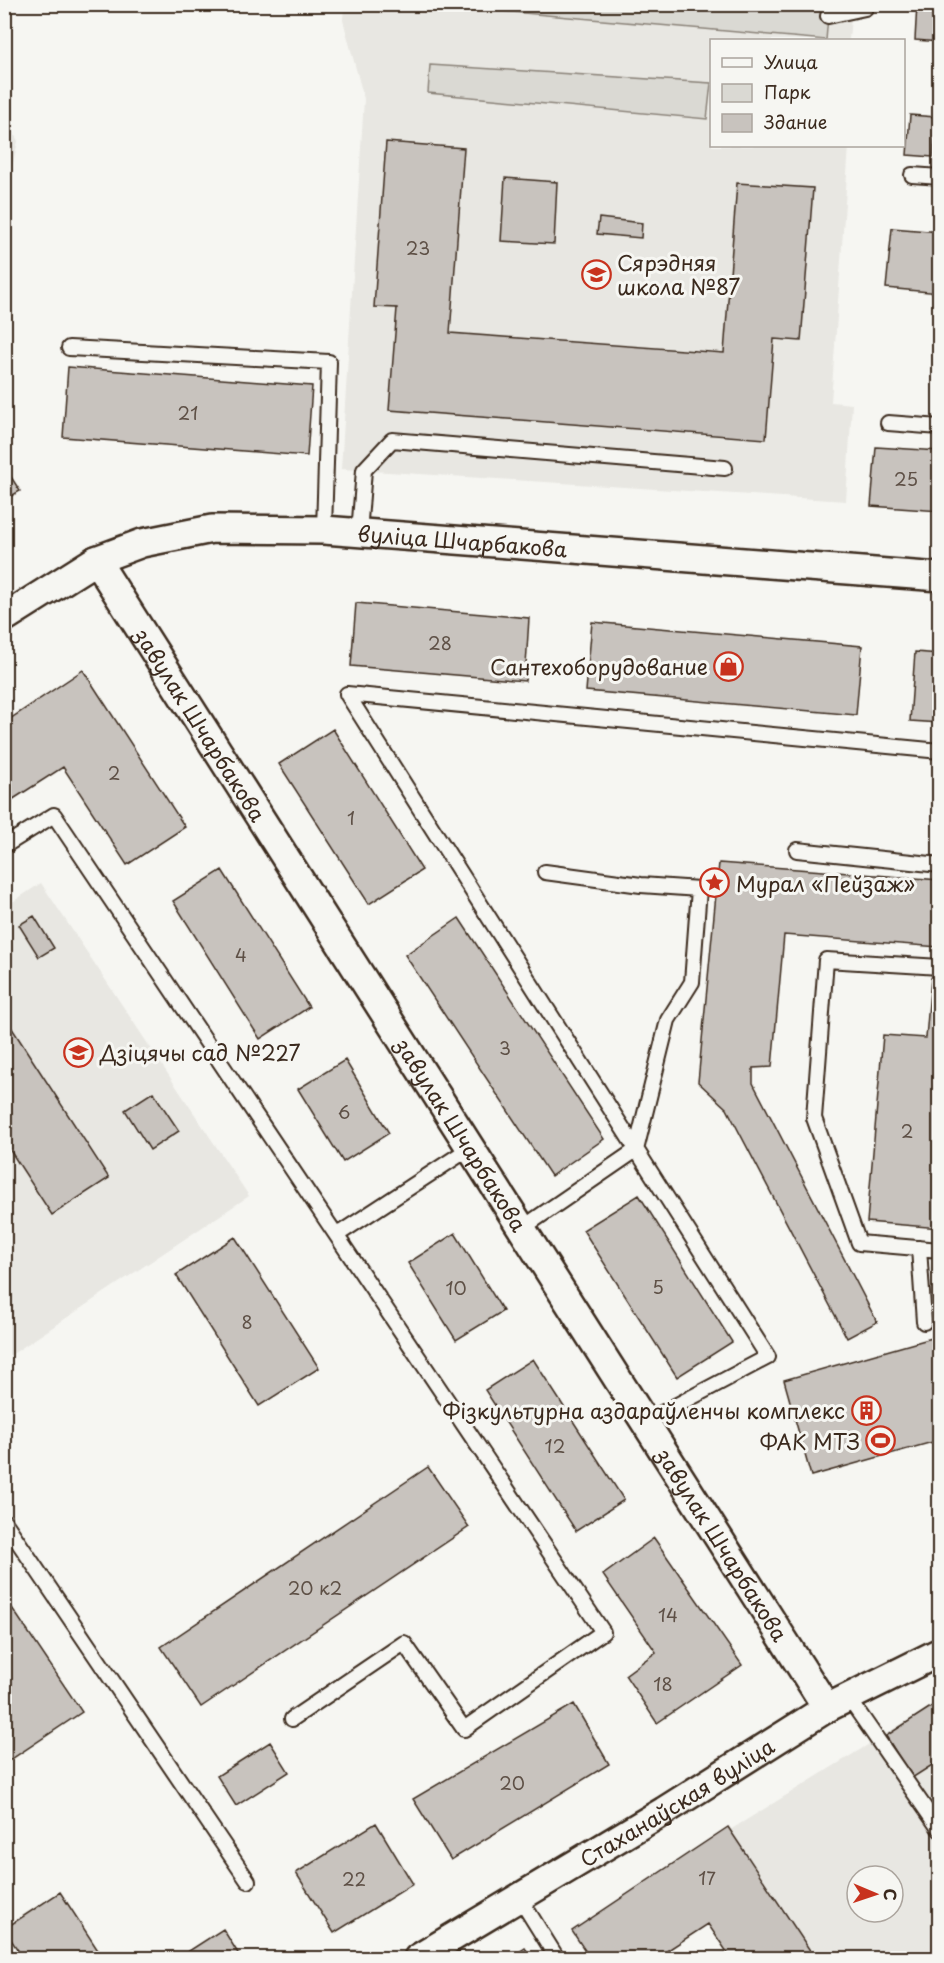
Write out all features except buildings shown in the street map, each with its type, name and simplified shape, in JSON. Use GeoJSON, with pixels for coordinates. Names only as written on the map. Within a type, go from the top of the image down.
{"type":"FeatureCollection","features":[{"type":"Feature","properties":{"kind":"street","name":"вуліца Шчарбакова"},"geometry":{"type":"LineString","coordinates":[[4,618],[96,561],[142,543],[212,530],[324,530],[939,577]]}},
{"type":"Feature","properties":{"kind":"street","name":"завулак Шчарбакова"},"geometry":{"type":"LineString","coordinates":[[96,561],[645,1422],[838,1702]]}},
{"type":"Feature","properties":{"kind":"street","name":"Стаханаўская вуліца"},"geometry":{"type":"LineString","coordinates":[[418,1959],[664,1811],[838,1702],[939,1652]]}},
{"type":"Feature","properties":{"kind":"lane"},"geometry":{"type":"LineString","coordinates":[[828,16],[865,8],[866,4]]}},
{"type":"Feature","properties":{"kind":"lane"},"geometry":{"type":"LineString","coordinates":[[912,175],[939,177]]}},
{"type":"Feature","properties":{"kind":"lane"},"geometry":{"type":"LineString","coordinates":[[69,348],[329,362],[324,530]]}},
{"type":"Feature","properties":{"kind":"lane"},"geometry":{"type":"LineString","coordinates":[[888,423],[939,427]]}},
{"type":"Feature","properties":{"kind":"lane"},"geometry":{"type":"LineString","coordinates":[[358,533],[364,470],[392,440],[725,468]]}},
{"type":"Feature","properties":{"kind":"lane"},"geometry":{"type":"LineString","coordinates":[[645,1422],[768,1357],[347,694],[939,751]]}},
{"type":"Feature","properties":{"kind":"lane"},"geometry":{"type":"LineString","coordinates":[[4,846],[54,815],[603,1632],[464,1729],[405,1643],[292,1719]]}},
{"type":"Feature","properties":{"kind":"lane"},"geometry":{"type":"LineString","coordinates":[[797,850],[939,865]]}},
{"type":"Feature","properties":{"kind":"lane"},"geometry":{"type":"LineString","coordinates":[[521,1229],[636,1150],[668,1020],[692,982],[699,889],[641,885],[545,872]]}},
{"type":"Feature","properties":{"kind":"lane"},"geometry":{"type":"LineString","coordinates":[[939,967],[826,960],[814,1118],[859,1243],[939,1250]]}},
{"type":"Feature","properties":{"kind":"lane"},"geometry":{"type":"LineString","coordinates":[[337,1235],[470,1149]]}},
{"type":"Feature","properties":{"kind":"lane"},"geometry":{"type":"LineString","coordinates":[[919,1248],[924,1322]]}},
{"type":"Feature","properties":{"kind":"lane"},"geometry":{"type":"LineString","coordinates":[[4,1521],[248,1881]]}},
{"type":"Feature","properties":{"kind":"lane"},"geometry":{"type":"LineString","coordinates":[[838,1702],[934,1815],[939,1830]]}},
{"type":"Feature","properties":{"kind":"lane"},"geometry":{"type":"LineString","coordinates":[[519,1897],[557,1959]]}},
{"type":"Feature","properties":{"kind":"shaded area","name":"Сярэдняя школа №87"},"geometry":{"type":"Polygon","coordinates":[[[344,5],[852,5],[849,39],[710,39],[710,147],[849,147],[831,402],[852,404],[846,501],[341,469],[364,99],[343,20],[344,5]]]}},
{"type":"Feature","properties":{"kind":"shaded area"},"geometry":{"type":"Polygon","coordinates":[[[5,119],[18,141],[5,197],[5,119]]]}},
{"type":"Feature","properties":{"kind":"shaded area","name":"Дзіцячы сад №227"},"geometry":{"type":"Polygon","coordinates":[[[41,883],[249,1196],[5,1359],[5,907],[41,883]]]}},
{"type":"Feature","properties":{"kind":"shaded area"},"geometry":{"type":"Polygon","coordinates":[[[939,1701],[939,1958],[815,1958],[730,1830],[939,1701]]]}},
{"type":"Feature","properties":{"kind":"green space"},"geometry":{"type":"Polygon","coordinates":[[[434,5],[829,5],[826,39],[434,5]]]}},
{"type":"Feature","properties":{"kind":"green space"},"geometry":{"type":"Polygon","coordinates":[[[430,65],[710,83],[707,119],[428,93],[430,65]]]}},
{"type":"Feature","properties":{"kind":"place","name":"Сярэдняя школа №87"},"geometry":{"type":"Point","coordinates":[596,274]}},
{"type":"Feature","properties":{"kind":"place","name":"Сантехоборудование"},"geometry":{"type":"Point","coordinates":[729,666]}},
{"type":"Feature","properties":{"kind":"place","name":"Мурал «Пейзаж»"},"geometry":{"type":"Point","coordinates":[715,883]}},
{"type":"Feature","properties":{"kind":"place","name":"Дзіцячы сад №227"},"geometry":{"type":"Point","coordinates":[79,1052]}},
{"type":"Feature","properties":{"kind":"place","name":"Фізкультурна аздараўленчы комплекс"},"geometry":{"type":"Point","coordinates":[866,1410]}},
{"type":"Feature","properties":{"kind":"place","name":"ФАК МТЗ"},"geometry":{"type":"Point","coordinates":[881,1441]}}]}
